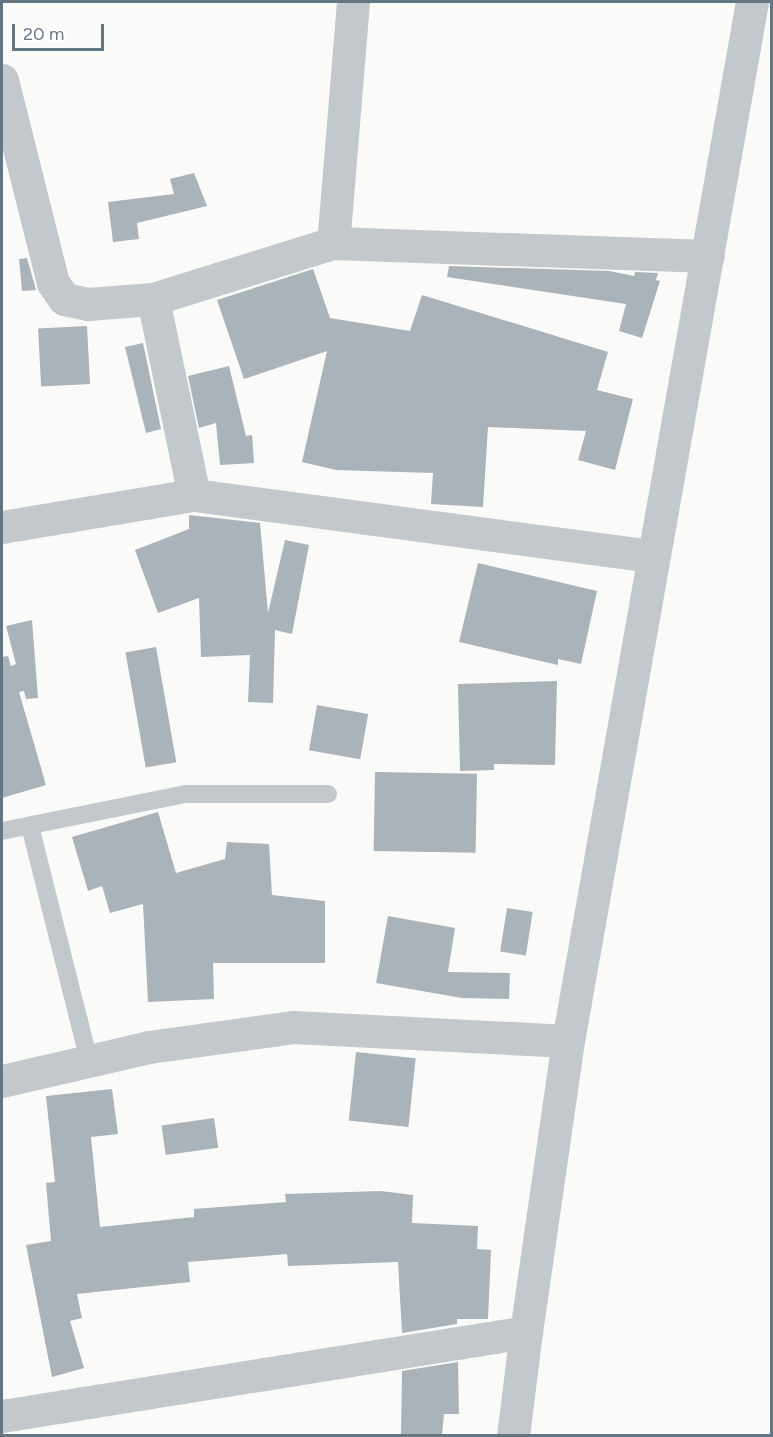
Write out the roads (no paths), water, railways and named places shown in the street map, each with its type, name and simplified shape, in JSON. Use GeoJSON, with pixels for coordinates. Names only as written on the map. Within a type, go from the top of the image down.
{"type":"FeatureCollection","features":[{"type":"Feature","properties":{"kind":"street"},"geometry":{"type":"LineString","coordinates":[[333,243],[353,2]]}},
{"type":"Feature","properties":{"kind":"street"},"geometry":{"type":"LineString","coordinates":[[513,1436],[568,1041],[651,556],[708,256],[752,2]]}},
{"type":"Feature","properties":{"kind":"street"},"geometry":{"type":"LineString","coordinates":[[2,80],[53,283],[64,299],[88,304],[153,298],[333,243],[708,256]]}},
{"type":"Feature","properties":{"kind":"street"},"geometry":{"type":"LineString","coordinates":[[153,298],[194,495]]}},
{"type":"Feature","properties":{"kind":"street"},"geometry":{"type":"LineString","coordinates":[[2,527],[194,495],[651,556]]}},
{"type":"Feature","properties":{"kind":"street"},"geometry":{"type":"LineString","coordinates":[[2,1081],[150,1047],[293,1027],[568,1041]]}},
{"type":"Feature","properties":{"kind":"street"},"geometry":{"type":"LineString","coordinates":[[2,1416],[526,1332]]}},
{"type":"Feature","properties":{"kind":"lane"},"geometry":{"type":"LineString","coordinates":[[2,831],[185,794],[328,795]]}},
{"type":"Feature","properties":{"kind":"lane"},"geometry":{"type":"LineString","coordinates":[[30,826],[89,1061]]}}]}
